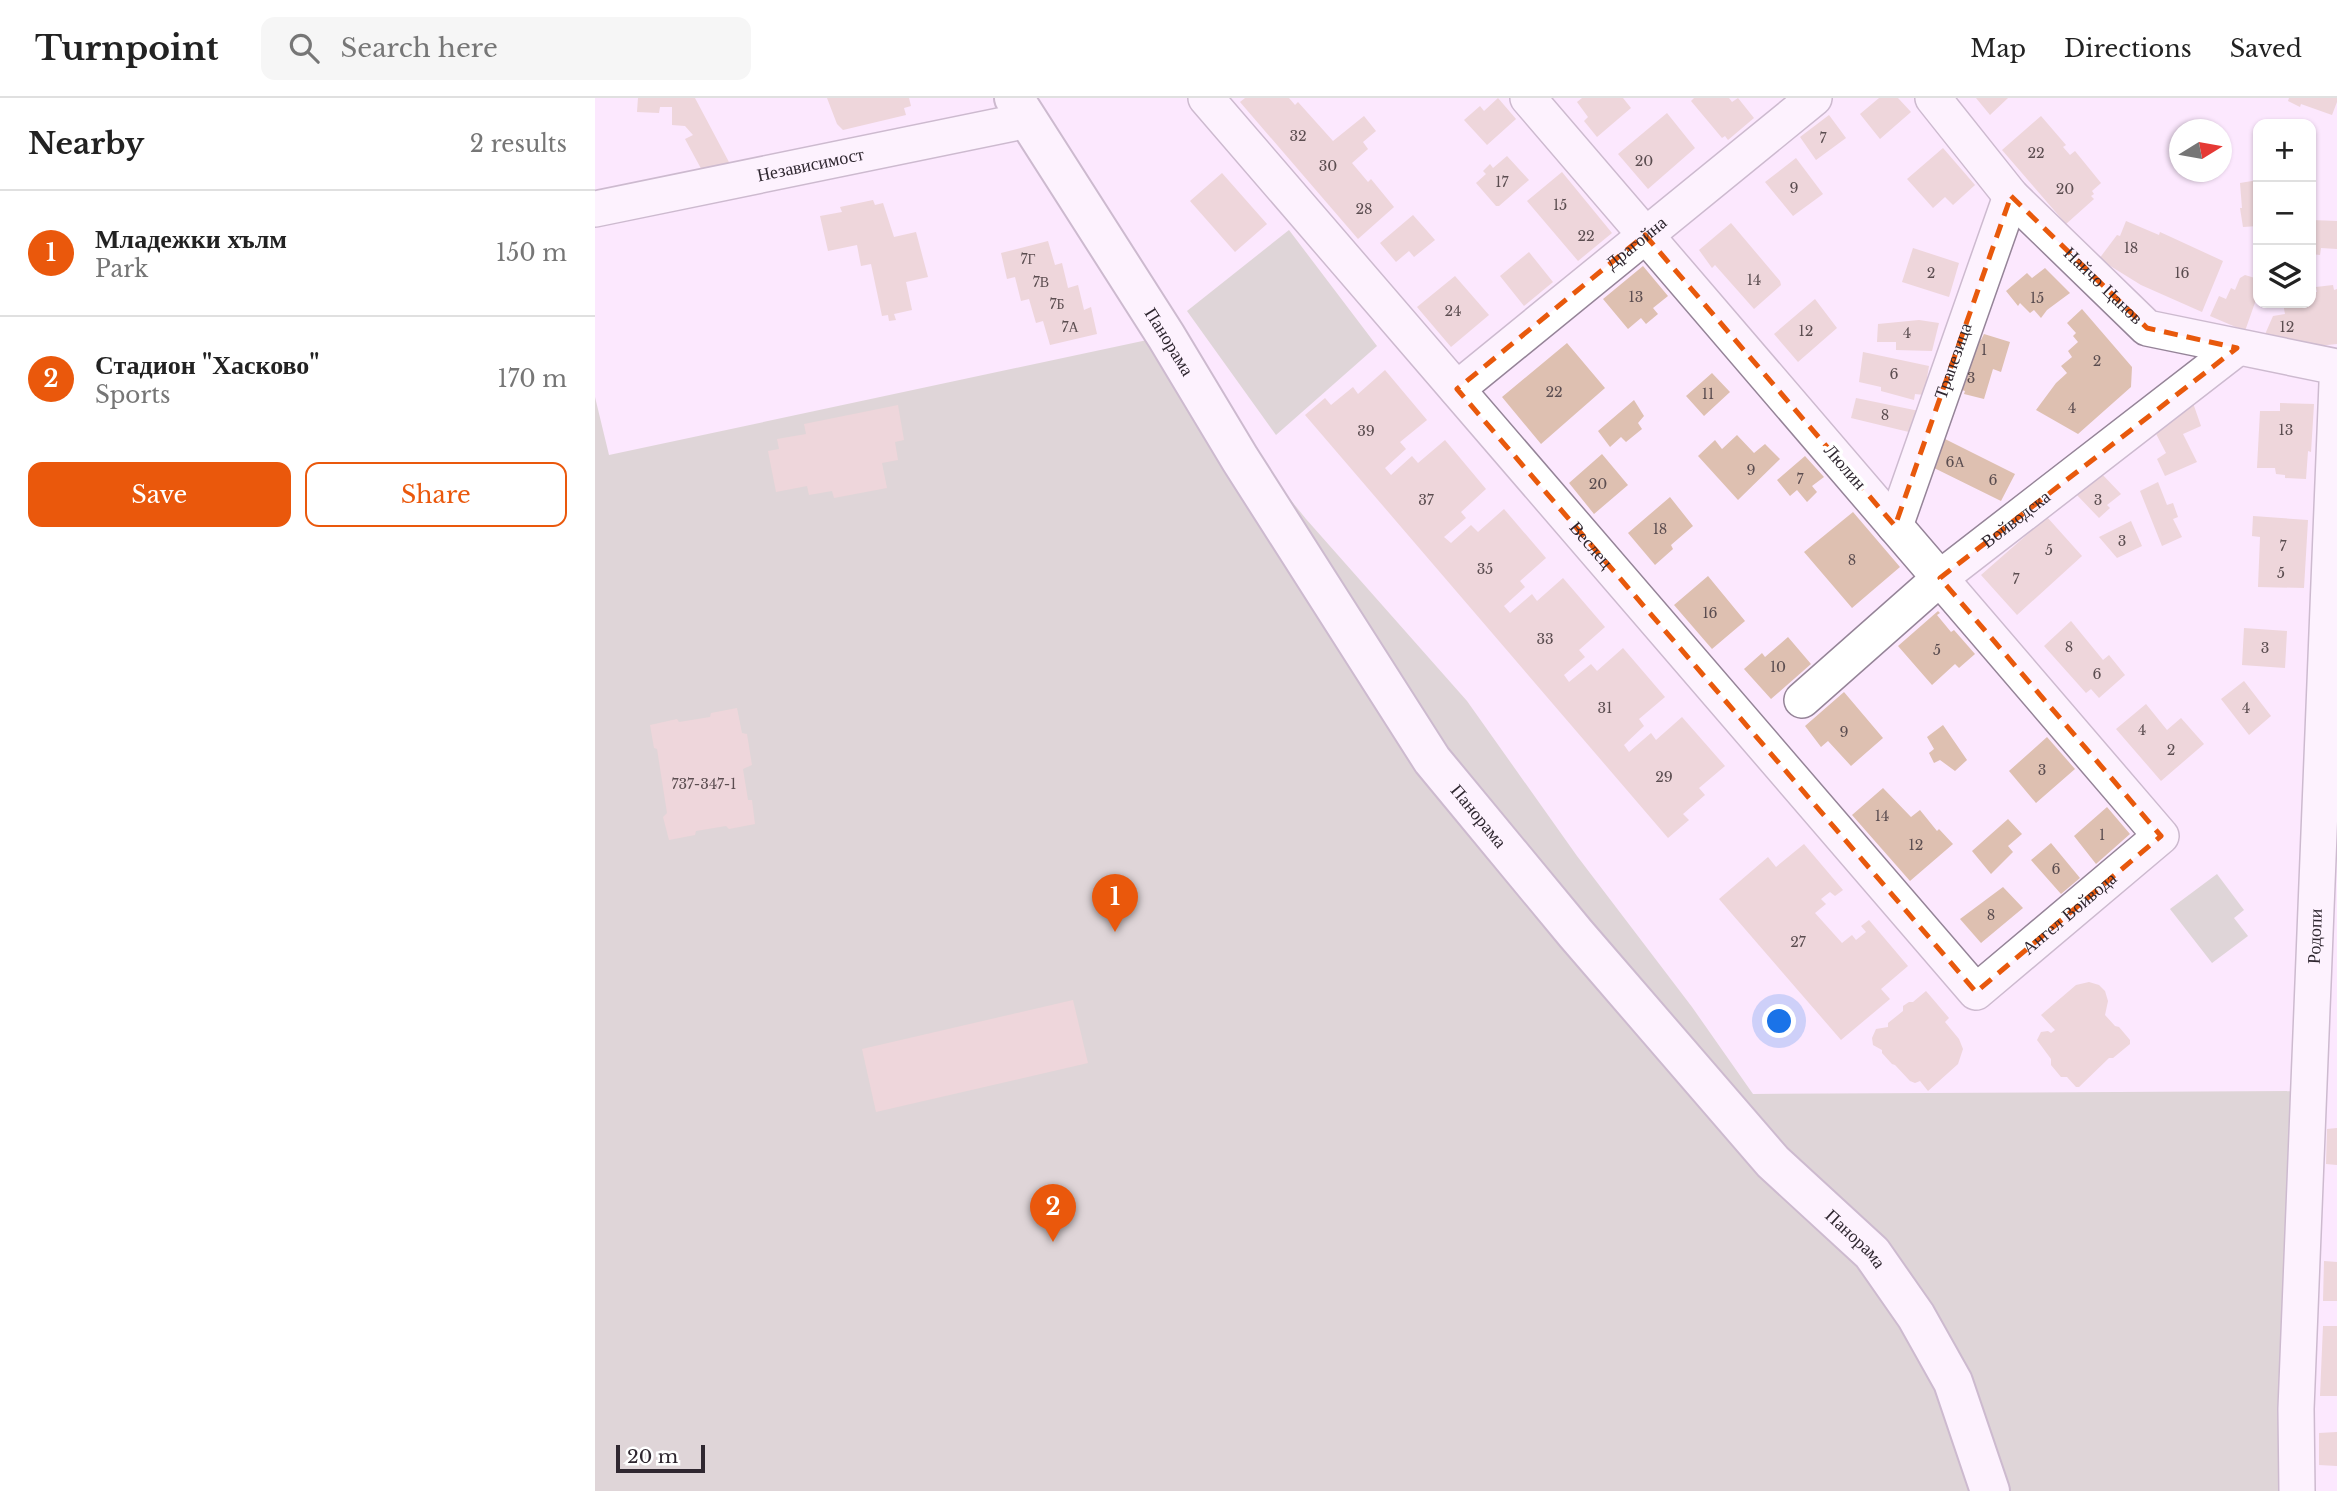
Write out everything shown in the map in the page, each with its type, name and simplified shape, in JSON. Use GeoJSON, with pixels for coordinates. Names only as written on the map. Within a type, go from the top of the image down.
{"type":"FeatureCollection","features":[{"type":"Feature","properties":{"kind":"street","name":"Веслец"},"geometry":{"type":"LineString","coordinates":[[1206,98],[1976,992]]}},
{"type":"Feature","properties":{"kind":"street","name":"Люлин"},"geometry":{"type":"LineString","coordinates":[[1528,98],[2161,836]]}},
{"type":"Feature","properties":{"kind":"street","name":"Драгойна"},"geometry":{"type":"LineString","coordinates":[[1457,389],[1814,98]]}},
{"type":"Feature","properties":{"kind":"street","name":"Найчо Цанов"},"geometry":{"type":"LineString","coordinates":[[1933,98],[2011,196],[2147,328],[2337,367]]}},
{"type":"Feature","properties":{"kind":"street","name":"Независимост"},"geometry":{"type":"LineString","coordinates":[[595,209],[1021,109]]}},
{"type":"Feature","properties":{"kind":"street","name":"Панорама"},"geometry":{"type":"LineString","coordinates":[[1021,109],[1432,760],[1576,934],[1773,1161],[1873,1253],[1916,1316],[1953,1382],[1990,1491]]}},
{"type":"Feature","properties":{"kind":"street","name":"Трапезица"},"geometry":{"type":"LineString","coordinates":[[1895,526],[2011,196]]}},
{"type":"Feature","properties":{"kind":"street","name":"Войводска"},"geometry":{"type":"LineString","coordinates":[[1802,700],[1940,578],[2237,348]]}},
{"type":"Feature","properties":{"kind":"street","name":"Родопи"},"geometry":{"type":"LineString","coordinates":[[2297,1491],[2296,1409],[2331,701],[2337,383]]}},
{"type":"Feature","properties":{"kind":"street","name":"Ангел Войвода"},"geometry":{"type":"LineString","coordinates":[[1976,992],[2161,836]]}},
{"type":"Feature","properties":{"kind":"highlighted area"},"geometry":{"type":"Polygon","coordinates":[[[2011,196],[2147,328],[2237,348],[1940,578],[2161,836],[1976,992],[1457,389],[1645,235],[1895,526],[2011,196]]]}},
{"type":"Feature","properties":{"kind":"green space"},"geometry":{"type":"Polygon","coordinates":[[[1289,230],[1377,346],[1276,435],[1187,311],[1289,230]]]}},
{"type":"Feature","properties":{"kind":"green space"},"geometry":{"type":"Polygon","coordinates":[[[1166,336],[1194,380],[1306,519],[1467,701],[1577,856],[1692,1007],[1753,1094],[2310,1091],[2297,1491],[595,1491],[595,397],[609,455],[1166,336]]]}},
{"type":"Feature","properties":{"kind":"green space"},"geometry":{"type":"Polygon","coordinates":[[[2217,874],[2244,910],[2234,918],[2248,936],[2212,963],[2170,909],[2217,874]]]}},
{"type":"Feature","properties":{"kind":"building"},"geometry":{"type":"Polygon","coordinates":[[[638,98],[695,98],[730,164],[704,174],[685,139],[693,135],[685,126],[672,125],[672,107],[660,107],[659,113],[637,112],[638,98]]]}},
{"type":"Feature","properties":{"kind":"building"},"geometry":{"type":"Polygon","coordinates":[[[827,98],[909,98],[911,106],[904,108],[906,115],[843,130],[837,124],[827,98]]]}},
{"type":"Feature","properties":{"kind":"building"},"geometry":{"type":"Polygon","coordinates":[[[1245,98],[1289,98],[1295,105],[1298,102],[1333,141],[1364,116],[1376,131],[1363,142],[1368,149],[1352,163],[1368,182],[1371,179],[1394,207],[1358,239],[1240,102],[1245,98]]]}},
{"type":"Feature","properties":{"kind":"building"},"geometry":{"type":"Polygon","coordinates":[[[1498,98],[1516,119],[1487,145],[1464,120],[1480,106],[1484,111],[1498,98]]]}},
{"type":"Feature","properties":{"kind":"building"},"geometry":{"type":"Polygon","coordinates":[[[1582,98],[1623,98],[1631,108],[1597,137],[1584,121],[1588,117],[1577,102],[1582,98]]]}},
{"type":"Feature","properties":{"kind":"building"},"geometry":{"type":"Polygon","coordinates":[[[1694,98],[1729,98],[1732,102],[1738,98],[1754,118],[1728,140],[1725,136],[1722,138],[1691,101],[1694,98]]]}},
{"type":"Feature","properties":{"kind":"building"},"geometry":{"type":"Polygon","coordinates":[[[1879,98],[1898,98],[1911,112],[1880,139],[1860,114],[1879,98]]]}},
{"type":"Feature","properties":{"kind":"building"},"geometry":{"type":"Polygon","coordinates":[[[1976,98],[2008,98],[1990,115],[1976,98]]]}},
{"type":"Feature","properties":{"kind":"building"},"geometry":{"type":"Polygon","coordinates":[[[2289,98],[2337,98],[2337,102],[2332,115],[2301,104],[2300,107],[2288,101],[2289,98]]]}},
{"type":"Feature","properties":{"kind":"building"},"geometry":{"type":"Polygon","coordinates":[[[1667,113],[1695,148],[1648,189],[1618,154],[1667,113]]]}},
{"type":"Feature","properties":{"kind":"building"},"geometry":{"type":"Polygon","coordinates":[[[1829,115],[1846,138],[1816,160],[1800,137],[1829,115]]]}},
{"type":"Feature","properties":{"kind":"building"},"geometry":{"type":"Polygon","coordinates":[[[2041,116],[2066,145],[2063,147],[2070,155],[2075,151],[2101,183],[2092,191],[2094,194],[2091,196],[2094,199],[2066,224],[2002,150],[2041,116]]]}},
{"type":"Feature","properties":{"kind":"building"},"geometry":{"type":"Polygon","coordinates":[[[1943,148],[1975,185],[1953,205],[1945,197],[1933,208],[1907,179],[1943,148]]]}},
{"type":"Feature","properties":{"kind":"building"},"geometry":{"type":"Polygon","coordinates":[[[1507,156],[1529,180],[1496,206],[1476,183],[1486,174],[1483,171],[1490,164],[1493,168],[1507,156]]]}},
{"type":"Feature","properties":{"kind":"building"},"geometry":{"type":"Polygon","coordinates":[[[1796,158],[1823,194],[1793,216],[1765,182],[1796,158]]]}},
{"type":"Feature","properties":{"kind":"building"},"geometry":{"type":"Polygon","coordinates":[[[1562,172],[1612,233],[1578,261],[1527,201],[1562,172]]]}},
{"type":"Feature","properties":{"kind":"building"},"geometry":{"type":"Polygon","coordinates":[[[1222,173],[1267,224],[1235,252],[1190,201],[1222,173]]]}},
{"type":"Feature","properties":{"kind":"building"},"geometry":{"type":"Polygon","coordinates":[[[2253,181],[2253,226],[2243,227],[2240,183],[2253,181]]]}},
{"type":"Feature","properties":{"kind":"building"},"geometry":{"type":"Polygon","coordinates":[[[873,200],[875,205],[883,203],[894,237],[916,232],[928,277],[906,282],[912,310],[894,314],[896,320],[889,321],[888,315],[882,316],[871,264],[861,266],[857,245],[828,251],[820,216],[842,212],[840,207],[873,200]]]}},
{"type":"Feature","properties":{"kind":"building"},"geometry":{"type":"Polygon","coordinates":[[[1413,215],[1435,240],[1414,257],[1409,251],[1396,262],[1380,243],[1413,215]]]}},
{"type":"Feature","properties":{"kind":"building"},"geometry":{"type":"Polygon","coordinates":[[[2316,220],[2337,221],[2337,249],[2321,248],[2320,255],[2316,255],[2316,220]]]}},
{"type":"Feature","properties":{"kind":"building"},"geometry":{"type":"Polygon","coordinates":[[[2126,221],[2159,235],[2160,232],[2223,261],[2202,312],[2141,285],[2099,259],[2117,235],[2120,236],[2126,221]]]}},
{"type":"Feature","properties":{"kind":"building"},"geometry":{"type":"Polygon","coordinates":[[[1731,223],[1780,281],[1781,285],[1754,309],[1715,265],[1712,268],[1699,250],[1731,223]]]}},
{"type":"Feature","properties":{"kind":"building"},"geometry":{"type":"Polygon","coordinates":[[[1048,241],[1055,265],[1062,263],[1068,288],[1078,285],[1084,310],[1091,307],[1097,334],[1050,345],[1043,321],[1036,323],[1029,299],[1021,301],[1015,277],[1007,279],[1001,253],[1048,241]]]}},
{"type":"Feature","properties":{"kind":"building"},"geometry":{"type":"Polygon","coordinates":[[[1913,248],[1959,263],[1949,297],[1902,282],[1913,248]]]}},
{"type":"Feature","properties":{"kind":"building"},"geometry":{"type":"Polygon","coordinates":[[[1529,252],[1553,282],[1524,306],[1500,276],[1529,252]]]}},
{"type":"Feature","properties":{"kind":"building"},"geometry":{"type":"Polygon","coordinates":[[[1643,266],[1668,296],[1653,308],[1658,314],[1646,324],[1641,318],[1628,329],[1603,299],[1643,266]]]}},
{"type":"Feature","properties":{"kind":"building"},"geometry":{"type":"Polygon","coordinates":[[[2045,268],[2070,293],[2047,310],[2041,318],[2034,310],[2030,313],[2020,303],[2018,306],[2006,291],[2027,273],[2032,278],[2045,268]]]}},
{"type":"Feature","properties":{"kind":"building"},"geometry":{"type":"Polygon","coordinates":[[[2245,275],[2253,277],[2253,308],[2245,331],[2210,316],[2219,296],[2226,299],[2231,288],[2235,290],[2240,278],[2245,275]]]}},
{"type":"Feature","properties":{"kind":"building"},"geometry":{"type":"Polygon","coordinates":[[[1455,276],[1489,315],[1451,347],[1417,307],[1455,276]]]}},
{"type":"Feature","properties":{"kind":"building"},"geometry":{"type":"Polygon","coordinates":[[[2333,285],[2334,290],[2337,289],[2337,344],[2288,349],[2263,339],[2273,316],[2285,314],[2284,308],[2316,308],[2316,287],[2333,285]]]}},
{"type":"Feature","properties":{"kind":"building"},"geometry":{"type":"Polygon","coordinates":[[[1815,299],[1837,328],[1798,362],[1774,334],[1815,299]]]}},
{"type":"Feature","properties":{"kind":"building"},"geometry":{"type":"Polygon","coordinates":[[[2082,309],[2132,367],[2131,387],[2078,434],[2036,410],[2067,373],[2061,366],[2072,357],[2068,351],[2078,342],[2073,336],[2076,333],[2067,323],[2082,309]]]}},
{"type":"Feature","properties":{"kind":"building"},"geometry":{"type":"Polygon","coordinates":[[[1919,320],[1939,323],[1932,351],[1896,350],[1896,342],[1877,342],[1878,324],[1919,320]]]}},
{"type":"Feature","properties":{"kind":"building"},"geometry":{"type":"Polygon","coordinates":[[[1984,334],[2010,342],[2001,372],[1993,369],[1984,399],[1948,386],[1966,336],[1981,340],[1984,334]]]}},
{"type":"Feature","properties":{"kind":"building"},"geometry":{"type":"Polygon","coordinates":[[[1567,343],[1605,388],[1541,444],[1502,397],[1567,343]]]}},
{"type":"Feature","properties":{"kind":"building"},"geometry":{"type":"Polygon","coordinates":[[[1863,352],[1929,366],[1924,395],[1915,394],[1914,400],[1859,382],[1863,352]]]}},
{"type":"Feature","properties":{"kind":"building"},"geometry":{"type":"Polygon","coordinates":[[[1385,370],[1427,420],[1400,442],[1406,449],[1385,468],[1391,475],[1412,456],[1418,463],[1445,440],[1486,489],[1461,512],[1466,518],[1444,537],[1451,543],[1471,525],[1478,532],[1504,509],[1546,558],[1520,581],[1525,587],[1504,606],[1510,613],[1532,594],[1537,601],[1563,578],[1605,627],[1579,650],[1585,657],[1564,675],[1569,682],[1591,664],[1597,671],[1623,648],[1665,697],[1639,719],[1644,726],[1624,745],[1629,752],[1651,733],[1656,740],[1682,717],[1725,766],[1699,788],[1705,795],[1683,814],[1689,820],[1668,838],[1305,415],[1325,398],[1331,405],[1353,387],[1358,394],[1385,370]]]}},
{"type":"Feature","properties":{"kind":"building"},"geometry":{"type":"Polygon","coordinates":[[[1712,373],[1730,392],[1704,416],[1686,396],[1712,373]]]}},
{"type":"Feature","properties":{"kind":"building"},"geometry":{"type":"Polygon","coordinates":[[[1856,398],[1919,411],[1913,433],[1851,418],[1856,398]]]}},
{"type":"Feature","properties":{"kind":"building"},"geometry":{"type":"Polygon","coordinates":[[[1634,400],[1644,416],[1638,423],[1642,429],[1626,442],[1621,437],[1610,447],[1598,431],[1634,400]]]}},
{"type":"Feature","properties":{"kind":"building"},"geometry":{"type":"Polygon","coordinates":[[[2193,403],[2201,426],[2183,434],[2197,462],[2165,476],[2157,459],[2166,453],[2152,426],[2193,403]]]}},
{"type":"Feature","properties":{"kind":"building"},"geometry":{"type":"Polygon","coordinates":[[[2280,403],[2314,404],[2311,452],[2308,451],[2306,479],[2285,478],[2285,475],[2276,474],[2275,468],[2257,468],[2260,411],[2280,411],[2280,403]]]}},
{"type":"Feature","properties":{"kind":"building"},"geometry":{"type":"Polygon","coordinates":[[[898,405],[904,440],[895,442],[898,460],[882,463],[887,488],[834,498],[832,491],[809,495],[807,486],[776,492],[768,451],[779,449],[777,439],[806,434],[804,424],[898,405]]]}},
{"type":"Feature","properties":{"kind":"building"},"geometry":{"type":"Polygon","coordinates":[[[1737,435],[1754,453],[1765,444],[1780,459],[1738,500],[1698,456],[1715,440],[1722,449],[1737,435]]]}},
{"type":"Feature","properties":{"kind":"building"},"geometry":{"type":"Polygon","coordinates":[[[1939,436],[2015,474],[2001,501],[1928,465],[1939,436]]]}},
{"type":"Feature","properties":{"kind":"building"},"geometry":{"type":"Polygon","coordinates":[[[1602,454],[1628,485],[1594,514],[1569,483],[1602,454]]]}},
{"type":"Feature","properties":{"kind":"building"},"geometry":{"type":"Polygon","coordinates":[[[1805,456],[1824,477],[1812,486],[1817,492],[1807,502],[1797,490],[1790,496],[1777,480],[1805,456]]]}},
{"type":"Feature","properties":{"kind":"building"},"geometry":{"type":"Polygon","coordinates":[[[2099,471],[2121,494],[2107,505],[2110,508],[2099,518],[2075,493],[2099,471]]]}},
{"type":"Feature","properties":{"kind":"building"},"geometry":{"type":"Polygon","coordinates":[[[2158,482],[2167,505],[2173,503],[2178,517],[2173,519],[2182,537],[2162,546],[2140,491],[2158,482]]]}},
{"type":"Feature","properties":{"kind":"building"},"geometry":{"type":"Polygon","coordinates":[[[1670,497],[1693,526],[1671,545],[1673,549],[1655,565],[1628,533],[1670,497]]]}},
{"type":"Feature","properties":{"kind":"building"},"geometry":{"type":"Polygon","coordinates":[[[1853,512],[1900,567],[1852,608],[1804,552],[1853,512]]]}},
{"type":"Feature","properties":{"kind":"building"},"geometry":{"type":"Polygon","coordinates":[[[2253,516],[2308,520],[2304,588],[2258,587],[2260,537],[2252,536],[2253,516]]]}},
{"type":"Feature","properties":{"kind":"building"},"geometry":{"type":"Polygon","coordinates":[[[2047,517],[2082,556],[2017,615],[1981,575],[2047,517]]]}},
{"type":"Feature","properties":{"kind":"building"},"geometry":{"type":"Polygon","coordinates":[[[2131,521],[2142,546],[2117,558],[2099,537],[2131,521]]]}},
{"type":"Feature","properties":{"kind":"building"},"geometry":{"type":"Polygon","coordinates":[[[1708,576],[1745,621],[1712,649],[1674,605],[1708,576]]]}},
{"type":"Feature","properties":{"kind":"building"},"geometry":{"type":"Polygon","coordinates":[[[1938,611],[1940,613],[1937,615],[1951,632],[1954,630],[1975,654],[1959,668],[1955,664],[1932,685],[1898,646],[1938,611]]]}},
{"type":"Feature","properties":{"kind":"building"},"geometry":{"type":"Polygon","coordinates":[[[2071,621],[2103,660],[2109,655],[2125,675],[2099,698],[2091,689],[2086,693],[2044,646],[2071,621]]]}},
{"type":"Feature","properties":{"kind":"building"},"geometry":{"type":"Polygon","coordinates":[[[2244,628],[2287,631],[2285,668],[2242,665],[2244,628]]]}},
{"type":"Feature","properties":{"kind":"building"},"geometry":{"type":"Polygon","coordinates":[[[1788,637],[1811,664],[1771,699],[1744,669],[1762,653],[1765,657],[1788,637]]]}},
{"type":"Feature","properties":{"kind":"building"},"geometry":{"type":"Polygon","coordinates":[[[2244,681],[2271,716],[2249,735],[2221,699],[2244,681]]]}},
{"type":"Feature","properties":{"kind":"building"},"geometry":{"type":"Polygon","coordinates":[[[1844,692],[1883,738],[1851,766],[1828,741],[1821,747],[1805,726],[1844,692]]]}},
{"type":"Feature","properties":{"kind":"building"},"geometry":{"type":"Polygon","coordinates":[[[2146,704],[2167,730],[2181,718],[2204,744],[2161,781],[2116,729],[2146,704]]]}},
{"type":"Feature","properties":{"kind":"building"},"geometry":{"type":"Polygon","coordinates":[[[737,708],[742,733],[747,734],[752,765],[743,769],[748,800],[752,800],[755,824],[696,831],[695,835],[669,840],[663,817],[667,813],[657,749],[654,748],[650,725],[677,719],[679,722],[710,717],[711,713],[737,708]]]}},
{"type":"Feature","properties":{"kind":"building"},"geometry":{"type":"Polygon","coordinates":[[[1943,725],[1967,760],[1955,771],[1940,760],[1934,763],[1929,753],[1934,749],[1927,737],[1943,725]]]}},
{"type":"Feature","properties":{"kind":"building"},"geometry":{"type":"Polygon","coordinates":[[[2047,737],[2075,769],[2036,803],[2009,771],[2047,737]]]}},
{"type":"Feature","properties":{"kind":"building"},"geometry":{"type":"Polygon","coordinates":[[[1883,788],[1911,817],[1920,810],[1937,831],[1939,829],[1953,844],[1910,881],[1852,815],[1883,788]]]}},
{"type":"Feature","properties":{"kind":"building"},"geometry":{"type":"Polygon","coordinates":[[[2107,807],[2130,834],[2096,864],[2074,836],[2107,807]]]}},
{"type":"Feature","properties":{"kind":"building"},"geometry":{"type":"Polygon","coordinates":[[[2008,819],[2022,834],[2008,846],[2013,852],[1991,874],[1972,851],[2008,819]]]}},
{"type":"Feature","properties":{"kind":"building"},"geometry":{"type":"Polygon","coordinates":[[[2051,843],[2080,878],[2061,894],[2031,860],[2051,843]]]}},
{"type":"Feature","properties":{"kind":"building"},"geometry":{"type":"Polygon","coordinates":[[[1804,844],[1843,890],[1835,896],[1830,892],[1821,899],[1826,904],[1815,913],[1842,943],[1852,935],[1856,940],[1866,932],[1861,926],[1869,920],[1908,966],[1881,989],[1890,999],[1841,1040],[1719,899],[1768,857],[1776,867],[1804,844]]]}},
{"type":"Feature","properties":{"kind":"building"},"geometry":{"type":"Polygon","coordinates":[[[2003,887],[2023,908],[1981,943],[1960,919],[2003,887]]]}},
{"type":"Feature","properties":{"kind":"building"},"geometry":{"type":"Polygon","coordinates":[[[2089,982],[2099,985],[2105,991],[2108,1001],[2105,1015],[2119,1027],[2130,1040],[2130,1044],[2113,1058],[2109,1058],[2076,1087],[2067,1077],[2061,1077],[2051,1065],[2051,1059],[2037,1040],[2041,1032],[2051,1033],[2055,1030],[2041,1015],[2076,985],[2089,982]]]}},
{"type":"Feature","properties":{"kind":"building"},"geometry":{"type":"Polygon","coordinates":[[[1926,991],[1949,1018],[1945,1022],[1959,1039],[1963,1049],[1958,1064],[1928,1091],[1920,1081],[1910,1081],[1892,1064],[1882,1050],[1873,1045],[1872,1038],[1876,1029],[1888,1027],[1888,1023],[1903,1011],[1903,1006],[1913,1002],[1926,991]]]}},
{"type":"Feature","properties":{"kind":"building"},"geometry":{"type":"Polygon","coordinates":[[[1073,1000],[1088,1063],[876,1112],[862,1049],[1073,1000]]]}},
{"type":"Feature","properties":{"kind":"building"},"geometry":{"type":"Polygon","coordinates":[[[2337,1128],[2337,1165],[2326,1164],[2327,1129],[2337,1128]]]}},
{"type":"Feature","properties":{"kind":"building"},"geometry":{"type":"Polygon","coordinates":[[[2324,1261],[2337,1262],[2337,1301],[2323,1301],[2324,1261]]]}},
{"type":"Feature","properties":{"kind":"building"},"geometry":{"type":"Polygon","coordinates":[[[2323,1326],[2337,1326],[2337,1396],[2320,1396],[2323,1326]]]}},
{"type":"Feature","properties":{"kind":"building"},"geometry":{"type":"Polygon","coordinates":[[[2337,1432],[2337,1466],[2319,1465],[2319,1433],[2337,1432]]]}},
{"type":"Feature","properties":{"kind":"place","name":"Младежки хълм"},"geometry":{"type":"Point","coordinates":[1115,932]}},
{"type":"Feature","properties":{"kind":"place","name":"Стадион \"Хасково\""},"geometry":{"type":"Point","coordinates":[1053,1242]}}]}
